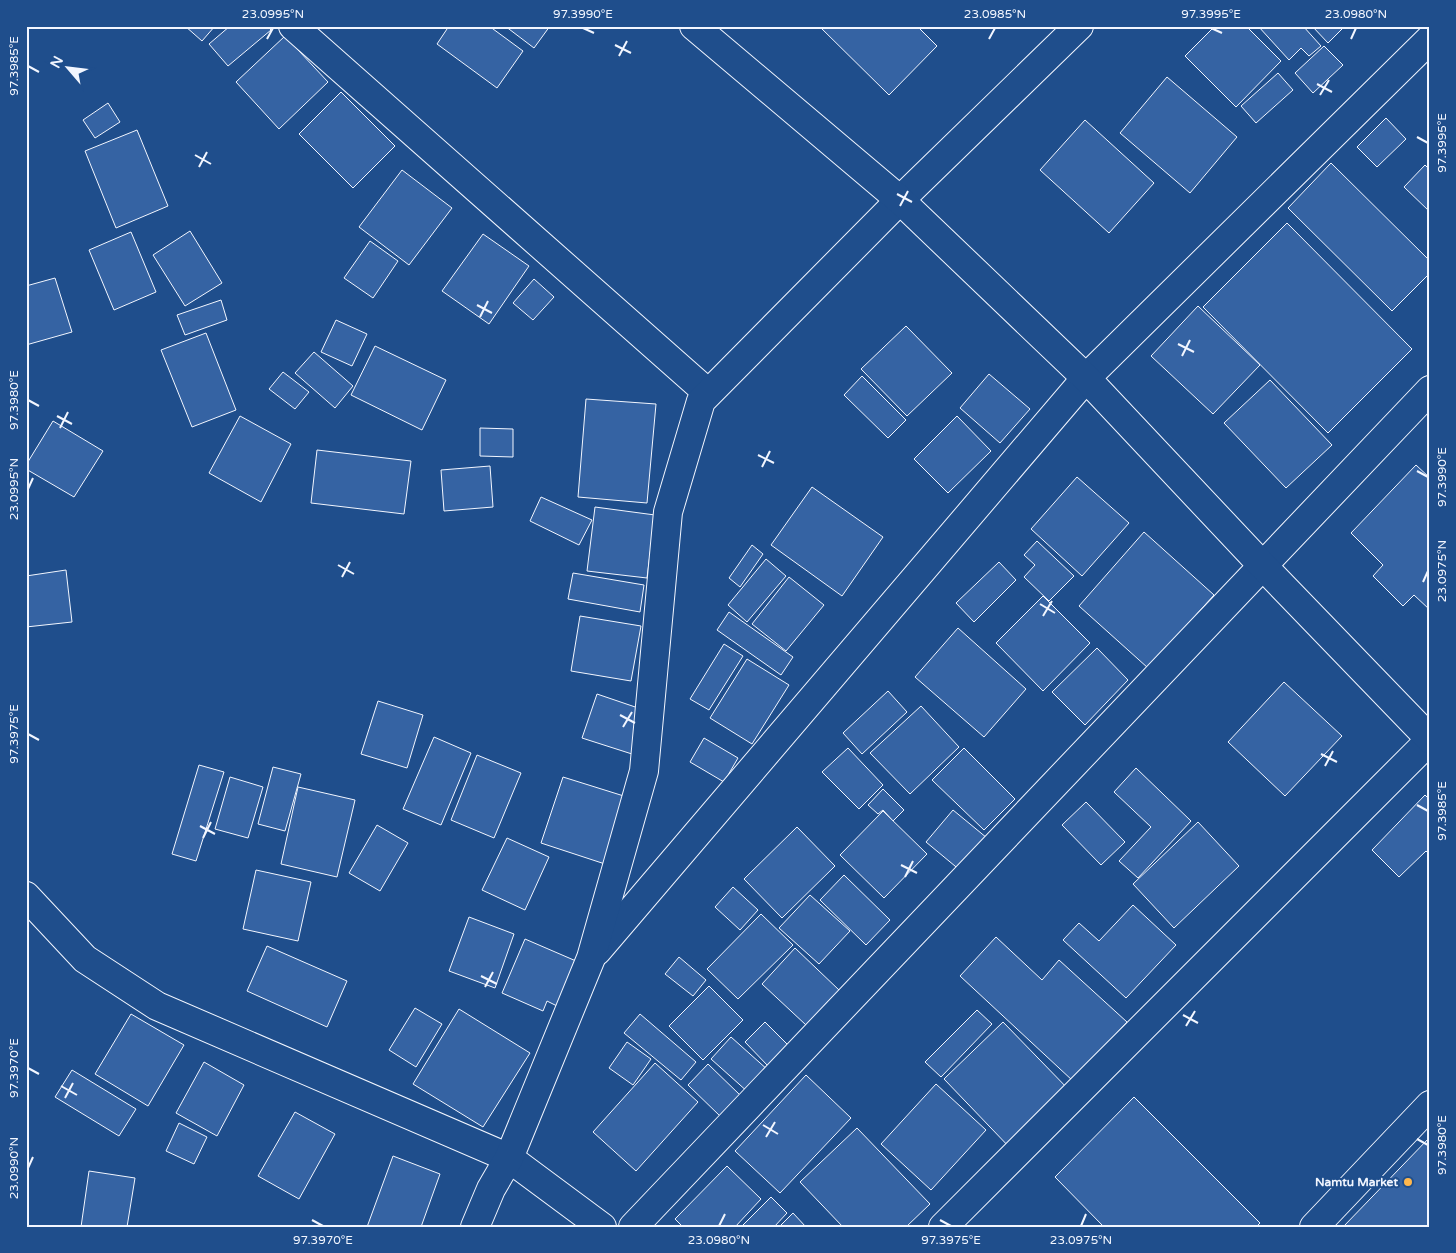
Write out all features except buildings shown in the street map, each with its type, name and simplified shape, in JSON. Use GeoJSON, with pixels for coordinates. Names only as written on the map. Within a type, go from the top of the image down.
{"type":"FeatureCollection","features":[{"type":"Feature","properties":{"kind":"street"},"geometry":{"type":"LineString","coordinates":[[293,26],[708,393]]}},
{"type":"Feature","properties":{"kind":"street"},"geometry":{"type":"LineString","coordinates":[[694,26],[900,200],[1086,378],[1262,566],[1430,739],[943,1227]]}},
{"type":"Feature","properties":{"kind":"street"},"geometry":{"type":"LineString","coordinates":[[475,1227],[491,1189],[509,1158],[591,958],[644,771],[668,512],[701,401],[900,200],[1079,26]]}},
{"type":"Feature","properties":{"kind":"street"},"geometry":{"type":"LineString","coordinates":[[591,958],[1086,378],[1430,39]]}},
{"type":"Feature","properties":{"kind":"street"},"geometry":{"type":"LineString","coordinates":[[633,1227],[1430,390]]}},
{"type":"Feature","properties":{"kind":"street"},"geometry":{"type":"LineString","coordinates":[[26,896],[85,959],[157,1006],[509,1158],[602,1227]]}},
{"type":"Feature","properties":{"kind":"street"},"geometry":{"type":"LineString","coordinates":[[1314,1227],[1430,1105]]}},
{"type":"Feature","properties":{"kind":"place","name":"Namtu Market"},"geometry":{"type":"Point","coordinates":[1408,1182]}}]}
